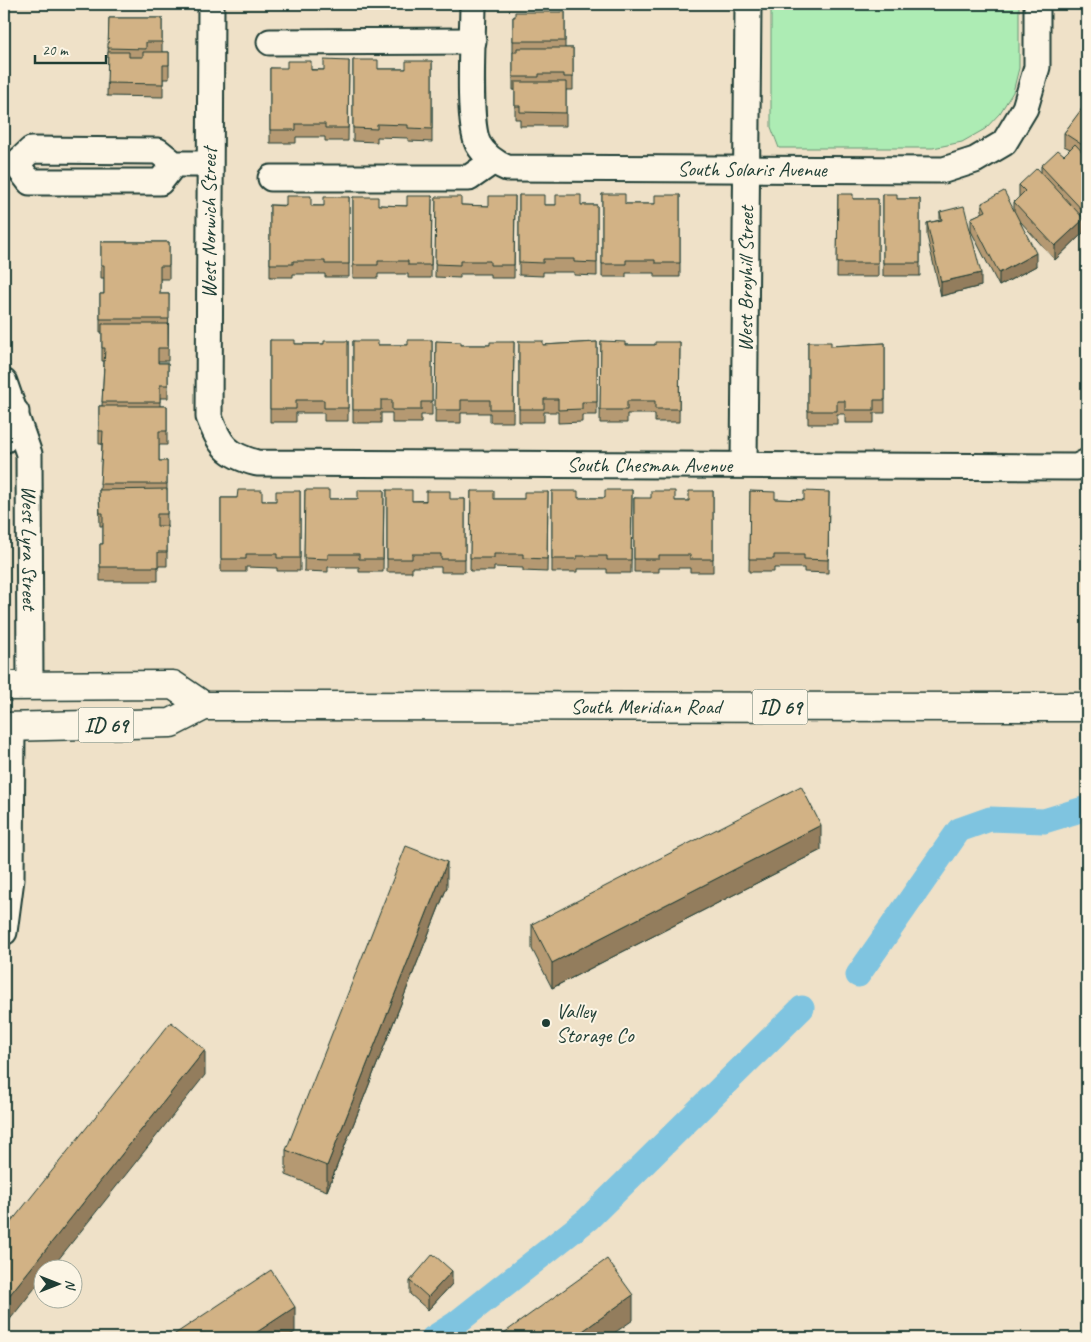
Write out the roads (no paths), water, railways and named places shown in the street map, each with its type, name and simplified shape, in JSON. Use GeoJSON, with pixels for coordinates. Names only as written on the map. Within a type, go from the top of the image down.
{"type":"FeatureCollection","features":[{"type":"Feature","properties":{"kind":"main road","name":"ID 69"},"geometry":{"type":"LineString","coordinates":[[17,686],[173,685],[200,702]]}},
{"type":"Feature","properties":{"kind":"main road"},"geometry":{"type":"LineString","coordinates":[[6,719],[17,686]]}},
{"type":"Feature","properties":{"kind":"main road","name":"South Meridian Road"},"geometry":{"type":"LineString","coordinates":[[6,719],[171,723],[200,702],[1087,707]]}},
{"type":"Feature","properties":{"kind":"street","name":"West Norwich Street"},"geometry":{"type":"LineString","coordinates":[[211,4],[209,164],[210,417],[218,441]]}},
{"type":"Feature","properties":{"kind":"street"},"geometry":{"type":"LineString","coordinates":[[270,178],[470,178],[492,162],[478,143],[473,122],[473,4]]}},
{"type":"Feature","properties":{"kind":"street","name":"West Broyhill Street"},"geometry":{"type":"LineString","coordinates":[[744,464],[748,4]]}},
{"type":"Feature","properties":{"kind":"street","name":"South Solaris Avenue"},"geometry":{"type":"LineString","coordinates":[[492,162],[508,168],[944,170],[975,160],[1004,142],[1025,108],[1036,67],[1036,4]]}},
{"type":"Feature","properties":{"kind":"street"},"geometry":{"type":"LineString","coordinates":[[270,42],[473,41]]}},
{"type":"Feature","properties":{"kind":"street"},"geometry":{"type":"LineString","coordinates":[[10,164],[31,150],[158,151],[174,164],[209,164]]}},
{"type":"Feature","properties":{"kind":"street","name":"West Lyra Street"},"geometry":{"type":"LineString","coordinates":[[4,382],[29,454],[17,686]]}},
{"type":"Feature","properties":{"kind":"street"},"geometry":{"type":"LineString","coordinates":[[4,440],[16,412]]}},
{"type":"Feature","properties":{"kind":"street","name":"South Chesman Avenue"},"geometry":{"type":"LineString","coordinates":[[218,441],[239,458],[257,463],[1077,467],[1087,462]]}},
{"type":"Feature","properties":{"kind":"street"},"geometry":{"type":"LineString","coordinates":[[4,932],[11,879],[6,719]]}},
{"type":"Feature","properties":{"kind":"waterway"},"geometry":{"type":"LineString","coordinates":[[858,975],[959,830],[990,819],[1044,821],[1087,808]]}},
{"type":"Feature","properties":{"kind":"waterway"},"geometry":{"type":"LineString","coordinates":[[433,1338],[455,1324],[588,1219],[802,1008]]}},
{"type":"Feature","properties":{"kind":"place","name":"Valley Storage Co"},"geometry":{"type":"Point","coordinates":[546,1023]}}]}
